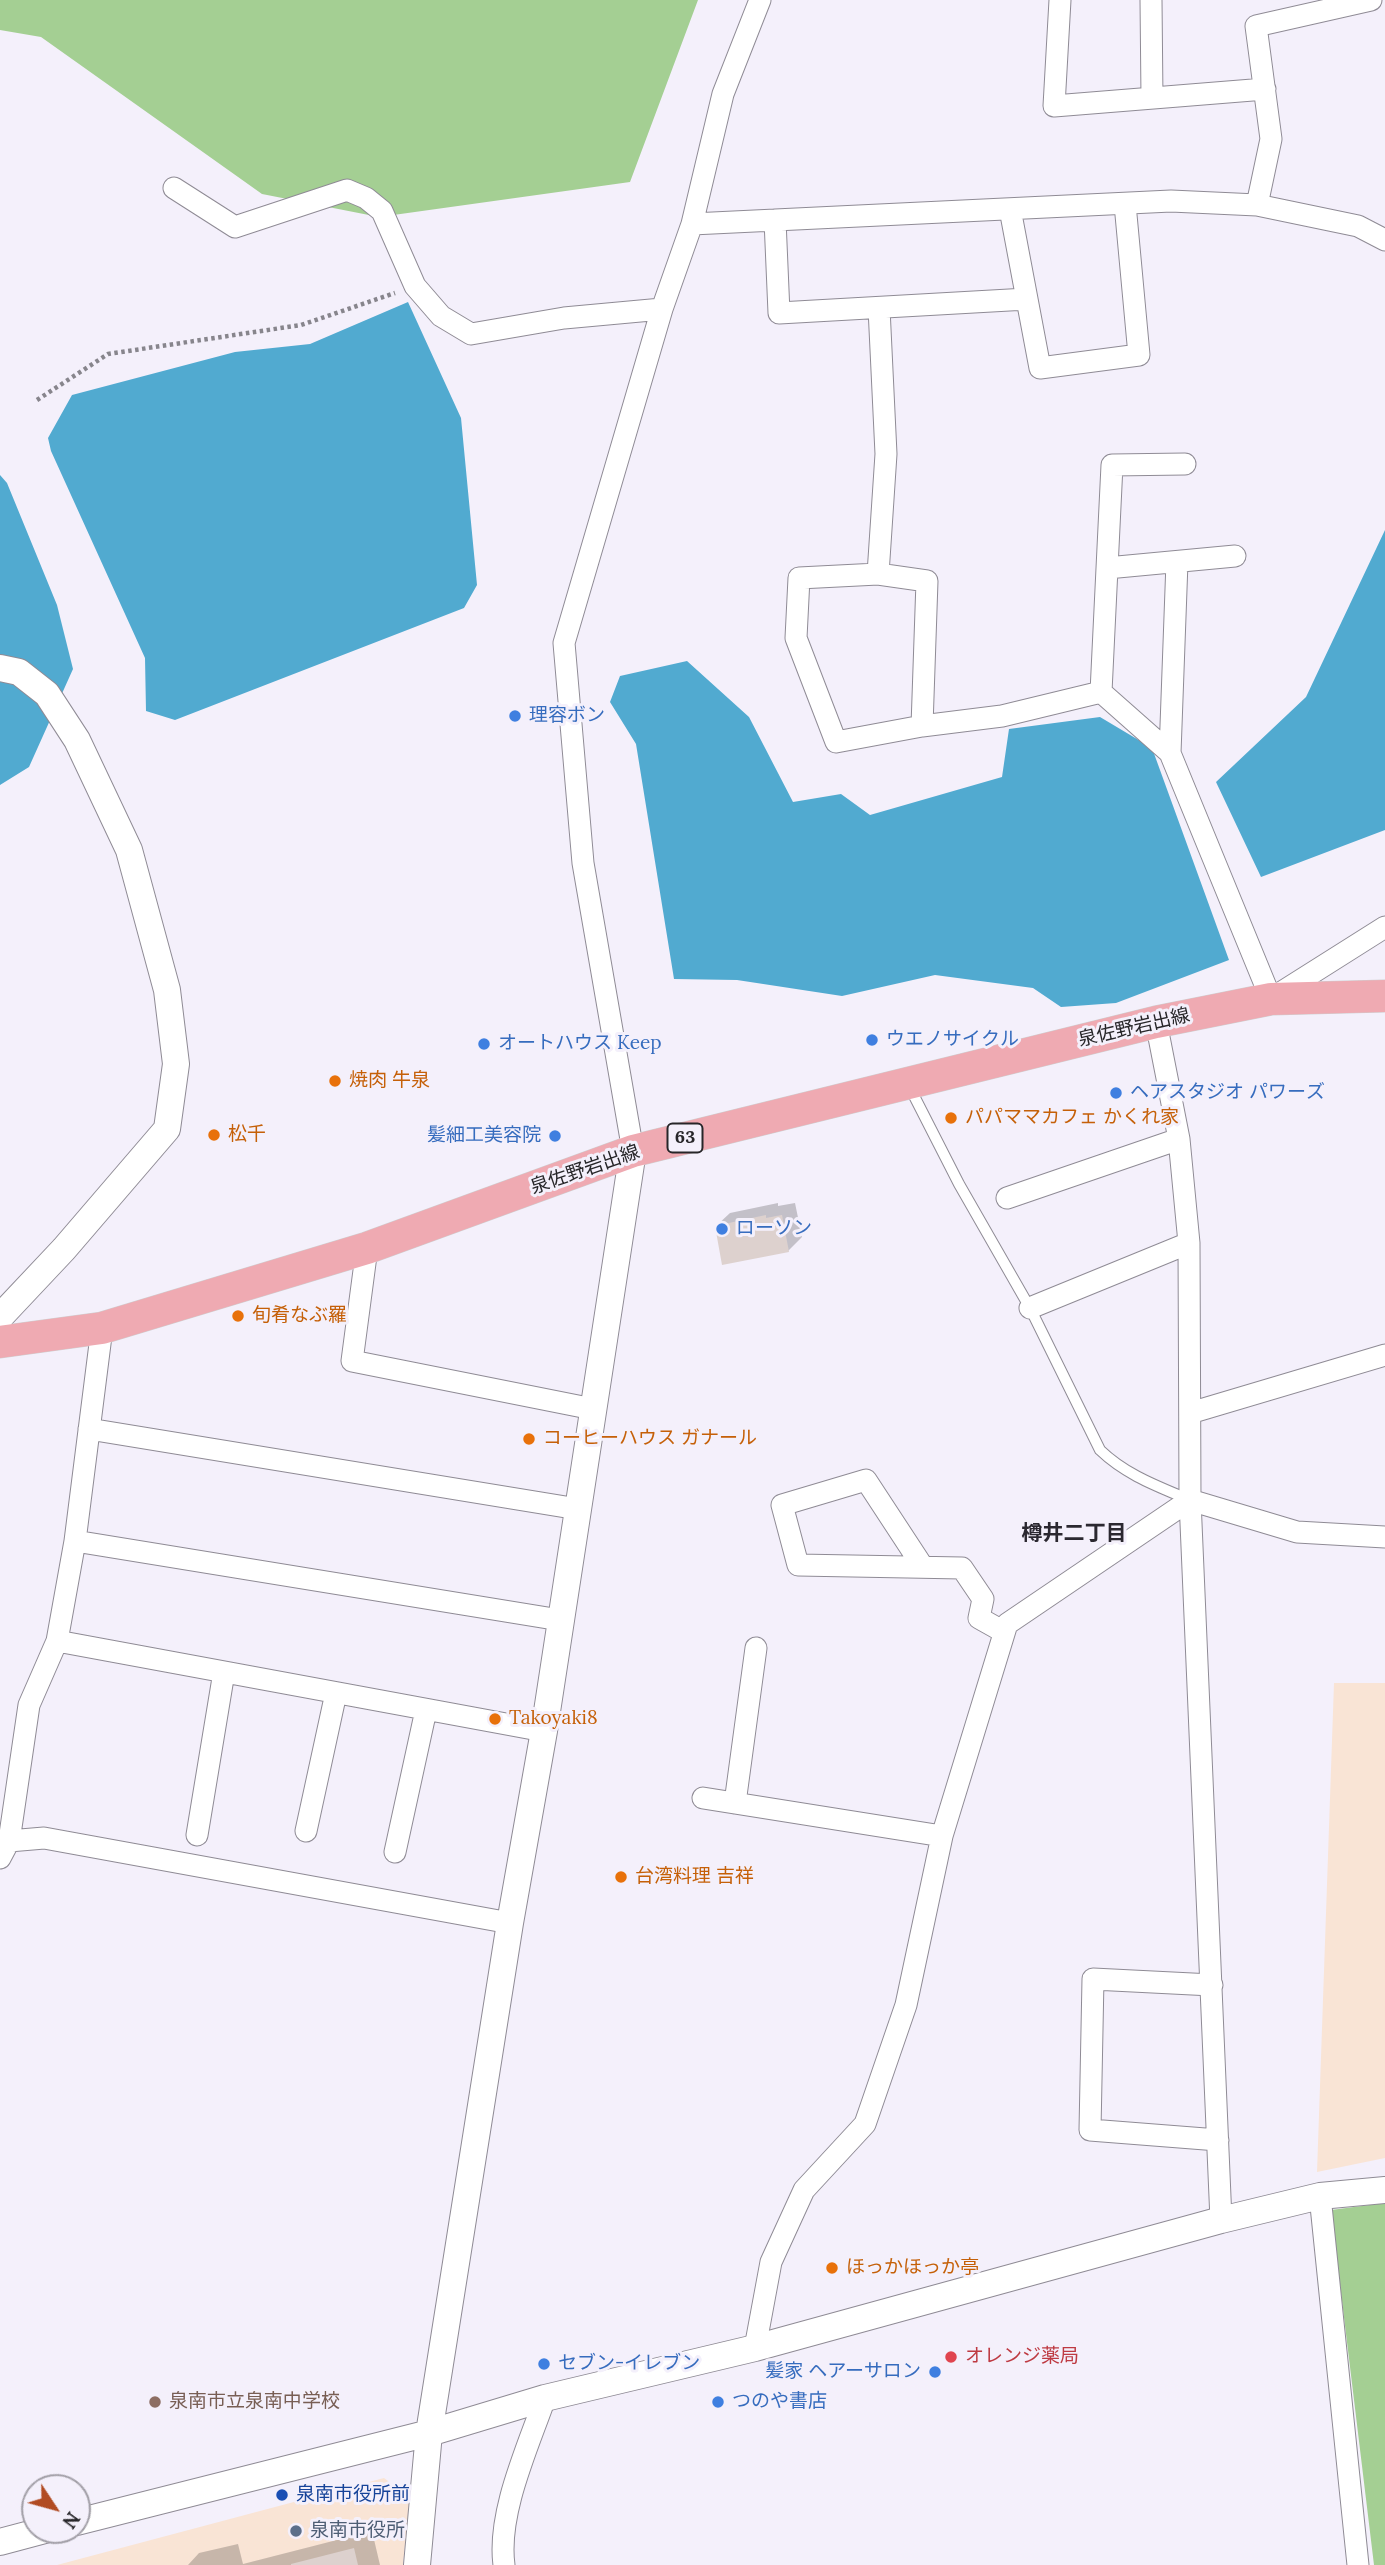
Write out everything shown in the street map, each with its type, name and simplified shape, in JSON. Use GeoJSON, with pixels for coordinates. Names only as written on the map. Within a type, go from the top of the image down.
{"type":"FeatureCollection","features":[{"type":"Feature","properties":{"kind":"main road","name":"泉佐野岩出線"},"geometry":{"type":"LineString","coordinates":[[0,1342],[102,1328],[367,1248],[633,1151],[1156,1022],[1271,999],[1385,996]]}},
{"type":"Feature","properties":{"kind":"street"},"geometry":{"type":"LineString","coordinates":[[418,2565],[429,2433],[510,1923],[544,1731],[633,1151],[583,863],[564,643],[662,309],[692,224],[723,94],[760,0]]}},
{"type":"Feature","properties":{"kind":"street"},"geometry":{"type":"LineString","coordinates":[[1060,0],[1054,106],[1265,89]]}},
{"type":"Feature","properties":{"kind":"street"},"geometry":{"type":"LineString","coordinates":[[1151,0],[1152,98]]}},
{"type":"Feature","properties":{"kind":"street"},"geometry":{"type":"LineString","coordinates":[[1257,205],[1271,139],[1256,26],[1371,0]]}},
{"type":"Feature","properties":{"kind":"street"},"geometry":{"type":"LineString","coordinates":[[174,188],[235,227],[347,190],[366,198],[382,211],[415,286],[441,316],[471,334],[564,318],[662,309]]}},
{"type":"Feature","properties":{"kind":"street"},"geometry":{"type":"LineString","coordinates":[[692,224],[1171,201],[1257,205],[1358,226],[1385,240]]}},
{"type":"Feature","properties":{"kind":"street"},"geometry":{"type":"LineString","coordinates":[[1010,209],[1040,368],[1139,355],[1125,204]]}},
{"type":"Feature","properties":{"kind":"street"},"geometry":{"type":"LineString","coordinates":[[775,220],[779,313],[1027,299]]}},
{"type":"Feature","properties":{"kind":"street"},"geometry":{"type":"LineString","coordinates":[[878,573],[886,454],[879,307]]}},
{"type":"Feature","properties":{"kind":"street"},"geometry":{"type":"LineString","coordinates":[[1101,692],[1112,466],[1185,464]]}},
{"type":"Feature","properties":{"kind":"street"},"geometry":{"type":"LineString","coordinates":[[1107,568],[1235,556]]}},
{"type":"Feature","properties":{"kind":"street"},"geometry":{"type":"LineString","coordinates":[[1177,562],[1170,753],[1271,999],[1385,927]]}},
{"type":"Feature","properties":{"kind":"street"},"geometry":{"type":"LineString","coordinates":[[922,726],[927,581],[878,573],[799,578],[796,638],[836,742],[922,726],[1002,716],[1101,692]]}},
{"type":"Feature","properties":{"kind":"street"},"geometry":{"type":"LineString","coordinates":[[0,668],[19,672],[47,694],[77,740],[129,850],[167,990],[176,1065],[167,1129],[64,1249],[0,1317]]}},
{"type":"Feature","properties":{"kind":"street"},"geometry":{"type":"LineString","coordinates":[[1101,692],[1170,753]]}},
{"type":"Feature","properties":{"kind":"street"},"geometry":{"type":"LineString","coordinates":[[1156,1022],[1179,1139],[1189,1243],[1190,1500],[1221,2220]]}},
{"type":"Feature","properties":{"kind":"street"},"geometry":{"type":"LineString","coordinates":[[1007,1198],[1179,1139]]}},
{"type":"Feature","properties":{"kind":"street"},"geometry":{"type":"LineString","coordinates":[[1030,1308],[1189,1243]]}},
{"type":"Feature","properties":{"kind":"street"},"geometry":{"type":"LineString","coordinates":[[367,1248],[352,1360],[593,1409]]}},
{"type":"Feature","properties":{"kind":"street"},"geometry":{"type":"LineString","coordinates":[[102,1328],[75,1541],[57,1641],[29,1705],[4,1850],[44,1838],[510,1923]]}},
{"type":"Feature","properties":{"kind":"street"},"geometry":{"type":"LineString","coordinates":[[1190,1412],[1385,1355]]}},
{"type":"Feature","properties":{"kind":"street"},"geometry":{"type":"LineString","coordinates":[[89,1429],[578,1509]]}},
{"type":"Feature","properties":{"kind":"street"},"geometry":{"type":"LineString","coordinates":[[923,1567],[866,1480],[782,1504],[798,1565],[962,1568],[983,1599],[979,1618],[1004,1632]]}},
{"type":"Feature","properties":{"kind":"street"},"geometry":{"type":"LineString","coordinates":[[1190,1500],[1297,1532],[1385,1537]]}},
{"type":"Feature","properties":{"kind":"street"},"geometry":{"type":"LineString","coordinates":[[755,2348],[771,2262],[804,2190],[865,2124],[906,2005],[942,1836],[1007,1624],[1190,1500]]}},
{"type":"Feature","properties":{"kind":"street"},"geometry":{"type":"LineString","coordinates":[[75,1541],[561,1620]]}},
{"type":"Feature","properties":{"kind":"street"},"geometry":{"type":"LineString","coordinates":[[57,1641],[544,1731]]}},
{"type":"Feature","properties":{"kind":"street"},"geometry":{"type":"LineString","coordinates":[[734,1803],[756,1648]]}},
{"type":"Feature","properties":{"kind":"street"},"geometry":{"type":"LineString","coordinates":[[197,1835],[224,1672]]}},
{"type":"Feature","properties":{"kind":"street"},"geometry":{"type":"LineString","coordinates":[[306,1831],[336,1693]]}},
{"type":"Feature","properties":{"kind":"street"},"geometry":{"type":"LineString","coordinates":[[395,1852],[426,1710]]}},
{"type":"Feature","properties":{"kind":"street"},"geometry":{"type":"LineString","coordinates":[[703,1798],[942,1836]]}},
{"type":"Feature","properties":{"kind":"street"},"geometry":{"type":"LineString","coordinates":[[1212,1985],[1093,1979],[1090,2130],[1218,2140]]}},
{"type":"Feature","properties":{"kind":"street"},"geometry":{"type":"LineString","coordinates":[[91,2518],[429,2433],[545,2398],[755,2348],[1221,2220],[1320,2196],[1385,2190]]}},
{"type":"Feature","properties":{"kind":"street"},"geometry":{"type":"LineString","coordinates":[[1320,2196],[1358,2565]]}},
{"type":"Feature","properties":{"kind":"street"},"geometry":{"type":"LineString","coordinates":[[504,2565],[502,2550],[512,2494],[545,2398]]}},
{"type":"Feature","properties":{"kind":"street"},"geometry":{"type":"LineString","coordinates":[[0,2542],[21,2537]]}},
{"type":"Feature","properties":{"kind":"lane"},"geometry":{"type":"LineString","coordinates":[[908,1083],[959,1184],[1030,1308],[1100,1450],[1115,1464],[1141,1480],[1190,1500]]}},
{"type":"Feature","properties":{"kind":"path"},"geometry":{"type":"LineString","coordinates":[[37,400],[108,354],[300,325],[415,286]]}},
{"type":"Feature","properties":{"kind":"shaded area"},"geometry":{"type":"Polygon","coordinates":[[[1334,1683],[1385,1683],[1385,2158],[1317,2172],[1334,1683]]]}},
{"type":"Feature","properties":{"kind":"shaded area","name":"泉南市役所"},"geometry":{"type":"Polygon","coordinates":[[[384,2478],[410,2497],[403,2565],[57,2565],[384,2478]]]}},
{"type":"Feature","properties":{"kind":"green space"},"geometry":{"type":"Polygon","coordinates":[[[0,0],[698,0],[630,182],[379,217],[262,194],[41,37],[0,30],[0,0]]]}},
{"type":"Feature","properties":{"kind":"green space"},"geometry":{"type":"Polygon","coordinates":[[[1385,2203],[1385,2565],[1374,2565],[1331,2210],[1385,2203]]]}},
{"type":"Feature","properties":{"kind":"water"},"geometry":{"type":"Polygon","coordinates":[[[408,302],[461,418],[477,585],[464,608],[175,720],[146,711],[145,658],[51,451],[48,438],[72,395],[235,352],[310,344],[408,302]]]}},
{"type":"Feature","properties":{"kind":"water"},"geometry":{"type":"Polygon","coordinates":[[[0,475],[7,483],[57,605],[73,669],[29,767],[0,785],[0,475]]]}},
{"type":"Feature","properties":{"kind":"water"},"geometry":{"type":"Polygon","coordinates":[[[1385,530],[1385,830],[1261,877],[1216,782],[1306,697],[1385,530]]]}},
{"type":"Feature","properties":{"kind":"water"},"geometry":{"type":"Polygon","coordinates":[[[687,661],[749,717],[793,802],[841,794],[870,815],[1002,777],[1009,729],[1100,717],[1152,748],[1229,960],[1116,1003],[1061,1007],[1033,988],[935,975],[842,996],[737,980],[674,979],[636,744],[610,702],[620,676],[687,661]]]}},
{"type":"Feature","properties":{"kind":"building"},"geometry":{"type":"Polygon","coordinates":[[[766,1215],[766,1218],[782,1215],[789,1252],[722,1265],[715,1226],[766,1215]]]}},
{"type":"Feature","properties":{"kind":"building"},"geometry":{"type":"Polygon","coordinates":[[[354,2548],[358,2565],[291,2565],[291,2564],[354,2548]]]}},
{"type":"Feature","properties":{"kind":"place","name":"理容ボン"},"geometry":{"type":"Point","coordinates":[515,716]}},
{"type":"Feature","properties":{"kind":"place","name":"ウエノサイクル"},"geometry":{"type":"Point","coordinates":[872,1040]}},
{"type":"Feature","properties":{"kind":"place","name":"オートハウス Keep"},"geometry":{"type":"Point","coordinates":[484,1044]}},
{"type":"Feature","properties":{"kind":"place","name":"焼肉 牛泉"},"geometry":{"type":"Point","coordinates":[335,1081]}},
{"type":"Feature","properties":{"kind":"place","name":"ヘアスタジオ パワーズ"},"geometry":{"type":"Point","coordinates":[1116,1093]}},
{"type":"Feature","properties":{"kind":"place","name":"パパママカフェ かくれ家"},"geometry":{"type":"Point","coordinates":[951,1118]}},
{"type":"Feature","properties":{"kind":"place","name":"松千"},"geometry":{"type":"Point","coordinates":[214,1135]}},
{"type":"Feature","properties":{"kind":"place","name":"髪細工美容院"},"geometry":{"type":"Point","coordinates":[555,1136]}},
{"type":"Feature","properties":{"kind":"place","name":"ローソン"},"geometry":{"type":"Point","coordinates":[722,1229]}},
{"type":"Feature","properties":{"kind":"place","name":"旬肴なぶ羅"},"geometry":{"type":"Point","coordinates":[238,1316]}},
{"type":"Feature","properties":{"kind":"place","name":"コーヒーハウス ガナール"},"geometry":{"type":"Point","coordinates":[529,1439]}},
{"type":"Feature","properties":{"kind":"place","name":"Takoyaki8"},"geometry":{"type":"Point","coordinates":[495,1719]}},
{"type":"Feature","properties":{"kind":"place","name":"台湾料理 吉祥"},"geometry":{"type":"Point","coordinates":[621,1877]}},
{"type":"Feature","properties":{"kind":"place","name":"ほっかほっか亭"},"geometry":{"type":"Point","coordinates":[832,2268]}},
{"type":"Feature","properties":{"kind":"place","name":"オレンジ薬局"},"geometry":{"type":"Point","coordinates":[951,2357]}},
{"type":"Feature","properties":{"kind":"place","name":"セブン-イレブン"},"geometry":{"type":"Point","coordinates":[544,2364]}},
{"type":"Feature","properties":{"kind":"place","name":"髪家 ヘアーサロン"},"geometry":{"type":"Point","coordinates":[935,2372]}},
{"type":"Feature","properties":{"kind":"place","name":"泉南市立泉南中学校"},"geometry":{"type":"Point","coordinates":[155,2402]}},
{"type":"Feature","properties":{"kind":"place","name":"つのや書店"},"geometry":{"type":"Point","coordinates":[718,2402]}},
{"type":"Feature","properties":{"kind":"place","name":"泉南市役所前"},"geometry":{"type":"Point","coordinates":[282,2495]}},
{"type":"Feature","properties":{"kind":"place","name":"泉南市役所"},"geometry":{"type":"Point","coordinates":[296,2531]}},
{"type":"Feature","properties":{"kind":"district","name":"樽井二丁目"},"geometry":{"type":"Point","coordinates":[1074,1534]}}]}
